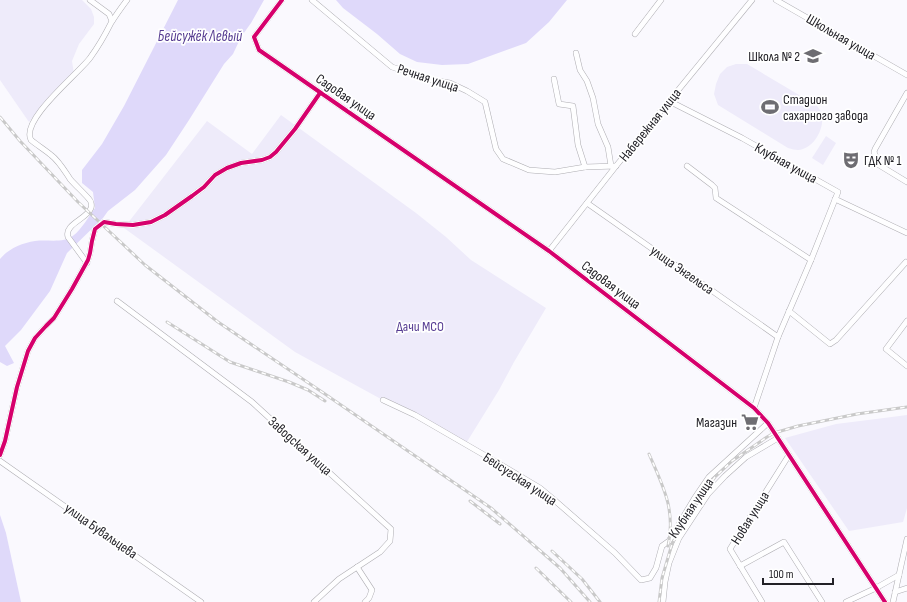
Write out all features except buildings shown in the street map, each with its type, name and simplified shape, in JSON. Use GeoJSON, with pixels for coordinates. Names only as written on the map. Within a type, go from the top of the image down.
{"type":"FeatureCollection","features":[{"type":"Feature","properties":{"kind":"street"},"geometry":{"type":"LineString","coordinates":[[90,0],[109,14],[112,21]]}},
{"type":"Feature","properties":{"kind":"street"},"geometry":{"type":"LineString","coordinates":[[87,262],[67,235],[72,225],[81,219],[90,209],[90,201],[70,179],[58,161],[31,140],[29,138],[29,134],[38,114],[46,103],[83,67],[127,0]]}},
{"type":"Feature","properties":{"kind":"street","name":"Садовая улица"},"geometry":{"type":"LineString","coordinates":[[282,0],[254,37],[259,50],[549,251],[754,408],[768,423],[885,602]]}},
{"type":"Feature","properties":{"kind":"street","name":"Речная улица"},"geometry":{"type":"LineString","coordinates":[[312,0],[392,67],[432,80],[450,83],[485,102],[496,148],[503,160],[529,170],[555,172],[585,167],[613,166]]}},
{"type":"Feature","properties":{"kind":"street"},"geometry":{"type":"LineString","coordinates":[[635,34],[661,0]]}},
{"type":"Feature","properties":{"kind":"street","name":"Набережная улица"},"geometry":{"type":"LineString","coordinates":[[549,251],[587,203],[613,166],[669,102],[752,0]]}},
{"type":"Feature","properties":{"kind":"street","name":"Школьная улица"},"geometry":{"type":"LineString","coordinates":[[776,0],[907,75]]}},
{"type":"Feature","properties":{"kind":"street"},"geometry":{"type":"LineString","coordinates":[[576,53],[580,70],[587,80],[598,124],[608,147],[613,166]]}},
{"type":"Feature","properties":{"kind":"street"},"geometry":{"type":"LineString","coordinates":[[554,79],[559,104],[573,106],[578,145],[585,167]]}},
{"type":"Feature","properties":{"kind":"street"},"geometry":{"type":"LineString","coordinates":[[0,455],[5,441],[17,387],[28,351],[35,338],[54,318],[63,305],[87,262],[95,229],[104,222],[121,225],[133,225],[151,222],[165,215],[192,196],[204,187],[215,175],[227,168],[241,163],[262,160],[270,157],[295,130],[320,92]]}},
{"type":"Feature","properties":{"kind":"street"},"geometry":{"type":"LineString","coordinates":[[907,93],[874,148],[874,152],[879,165],[907,182]]}},
{"type":"Feature","properties":{"kind":"street","name":"Клубная улица"},"geometry":{"type":"LineString","coordinates":[[669,102],[742,138],[838,192],[835,199]]}},
{"type":"Feature","properties":{"kind":"street"},"geometry":{"type":"LineString","coordinates":[[687,166],[712,184],[715,188],[716,198],[811,260]]}},
{"type":"Feature","properties":{"kind":"street"},"geometry":{"type":"LineString","coordinates":[[754,408],[778,337],[835,199],[907,233]]}},
{"type":"Feature","properties":{"kind":"street","name":"улица Энгельса"},"geometry":{"type":"LineString","coordinates":[[587,203],[778,337]]}},
{"type":"Feature","properties":{"kind":"street"},"geometry":{"type":"LineString","coordinates":[[789,310],[830,344],[836,340],[906,262]]}},
{"type":"Feature","properties":{"kind":"street","name":"Заводская улица"},"geometry":{"type":"LineString","coordinates":[[118,302],[252,402],[392,529],[390,540],[380,552],[339,578],[314,602]]}},
{"type":"Feature","properties":{"kind":"street"},"geometry":{"type":"LineString","coordinates":[[907,321],[886,349],[907,366]]}},
{"type":"Feature","properties":{"kind":"street","name":"Бейсугская улица"},"geometry":{"type":"LineString","coordinates":[[383,400],[415,415],[540,488],[615,553],[641,580]]}},
{"type":"Feature","properties":{"kind":"street","name":"Клубная улица"},"geometry":{"type":"LineString","coordinates":[[641,580],[650,578],[656,568],[662,546],[669,541],[709,477],[768,423]]}},
{"type":"Feature","properties":{"kind":"street"},"geometry":{"type":"LineString","coordinates":[[663,602],[669,563],[679,538],[708,494],[746,457],[778,438]]}},
{"type":"Feature","properties":{"kind":"street","name":"Новая улица"},"geometry":{"type":"LineString","coordinates":[[762,602],[730,549],[789,455]]}},
{"type":"Feature","properties":{"kind":"street","name":"улица Бувальцева"},"geometry":{"type":"LineString","coordinates":[[0,461],[201,602]]}},
{"type":"Feature","properties":{"kind":"street"},"geometry":{"type":"LineString","coordinates":[[893,602],[907,539]]}},
{"type":"Feature","properties":{"kind":"street"},"geometry":{"type":"LineString","coordinates":[[740,566],[784,542],[822,602]]}},
{"type":"Feature","properties":{"kind":"street"},"geometry":{"type":"LineString","coordinates":[[357,567],[372,590],[369,598],[365,602]]}},
{"type":"Feature","properties":{"kind":"street"},"geometry":{"type":"LineString","coordinates":[[846,602],[899,575]]}},
{"type":"Feature","properties":{"kind":"street"},"geometry":{"type":"LineString","coordinates":[[895,592],[907,588]]}},
{"type":"Feature","properties":{"kind":"green space"},"geometry":{"type":"Polygon","coordinates":[[[0,0],[82,0],[91,9],[94,17],[94,24],[79,44],[72,61],[74,74],[46,101],[29,122],[0,80],[0,0]]]}},
{"type":"Feature","properties":{"kind":"green space","name":"Стадион сахарного завода"},"geometry":{"type":"Polygon","coordinates":[[[736,64],[747,64],[819,108],[822,116],[821,127],[813,142],[803,149],[797,150],[788,148],[718,105],[714,94],[720,74],[727,67],[736,64]]]}},
{"type":"Feature","properties":{"kind":"green space","name":"Дачи МСО"},"geometry":{"type":"Polygon","coordinates":[[[281,115],[416,213],[446,237],[471,260],[546,308],[499,390],[465,445],[295,352],[124,228],[207,121],[252,154],[281,115]]]}},
{"type":"Feature","properties":{"kind":"green space"},"geometry":{"type":"Polygon","coordinates":[[[826,136],[836,143],[823,165],[812,158],[826,136]]]}},
{"type":"Feature","properties":{"kind":"green space"},"geometry":{"type":"Polygon","coordinates":[[[907,415],[907,508],[903,522],[849,531],[785,438],[836,424],[907,415]]]}},
{"type":"Feature","properties":{"kind":"water","name":"Бейсужёк Левый"},"geometry":{"type":"Polygon","coordinates":[[[178,0],[264,0],[241,37],[233,54],[224,64],[166,155],[135,190],[108,211],[103,218],[67,253],[50,291],[21,330],[5,346],[14,363],[7,366],[0,362],[0,259],[11,249],[25,243],[70,238],[88,219],[95,208],[93,192],[82,183],[82,170],[102,144],[124,106],[178,0]]]}},
{"type":"Feature","properties":{"kind":"water"},"geometry":{"type":"Polygon","coordinates":[[[336,0],[567,0],[549,22],[526,43],[468,64],[442,65],[417,62],[400,54],[343,8],[336,0]]]}},
{"type":"Feature","properties":{"kind":"water"},"geometry":{"type":"Polygon","coordinates":[[[0,515],[6,533],[21,602],[0,602],[0,515]]]}},
{"type":"Feature","properties":{"kind":"railway"},"geometry":{"type":"LineString","coordinates":[[0,117],[20,141],[78,202],[145,265],[218,322],[491,508],[560,568],[590,602]]}},
{"type":"Feature","properties":{"kind":"railway"},"geometry":{"type":"LineString","coordinates":[[167,322],[230,362],[289,382],[308,390],[325,401]]}},
{"type":"Feature","properties":{"kind":"railway"},"geometry":{"type":"LineString","coordinates":[[659,602],[662,578],[672,544],[699,498],[715,477],[732,461],[774,433],[798,426],[857,414],[907,407]]}},
{"type":"Feature","properties":{"kind":"railway"},"geometry":{"type":"LineString","coordinates":[[649,454],[667,498],[670,521],[668,546]]}},
{"type":"Feature","properties":{"kind":"railway"},"geometry":{"type":"LineString","coordinates":[[470,501],[500,524]]}},
{"type":"Feature","properties":{"kind":"railway"},"geometry":{"type":"LineString","coordinates":[[552,551],[582,579],[600,602]]}},
{"type":"Feature","properties":{"kind":"railway"},"geometry":{"type":"LineString","coordinates":[[536,568],[571,602]]}},
{"type":"Feature","properties":{"kind":"cycle path"},"geometry":{"type":"LineString","coordinates":[[282,0],[254,37],[259,50],[549,251],[754,408],[768,423],[885,602]]}},
{"type":"Feature","properties":{"kind":"cycle path"},"geometry":{"type":"LineString","coordinates":[[0,455],[5,441],[17,387],[28,351],[35,338],[54,318],[88,260],[95,229],[104,222],[133,225],[151,222],[165,215],[192,196],[204,187],[215,175],[227,168],[241,163],[262,160],[270,157],[295,129],[320,93]]}},
{"type":"Feature","properties":{"kind":"place","name":"Школа № 2"},"geometry":{"type":"Point","coordinates":[813,56]}},
{"type":"Feature","properties":{"kind":"place","name":"Стадион сахарного завода"},"geometry":{"type":"Point","coordinates":[770,107]}},
{"type":"Feature","properties":{"kind":"place","name":"ГДК № 1"},"geometry":{"type":"Point","coordinates":[851,160]}},
{"type":"Feature","properties":{"kind":"place","name":"Магазин"},"geometry":{"type":"Point","coordinates":[750,422]}}]}
